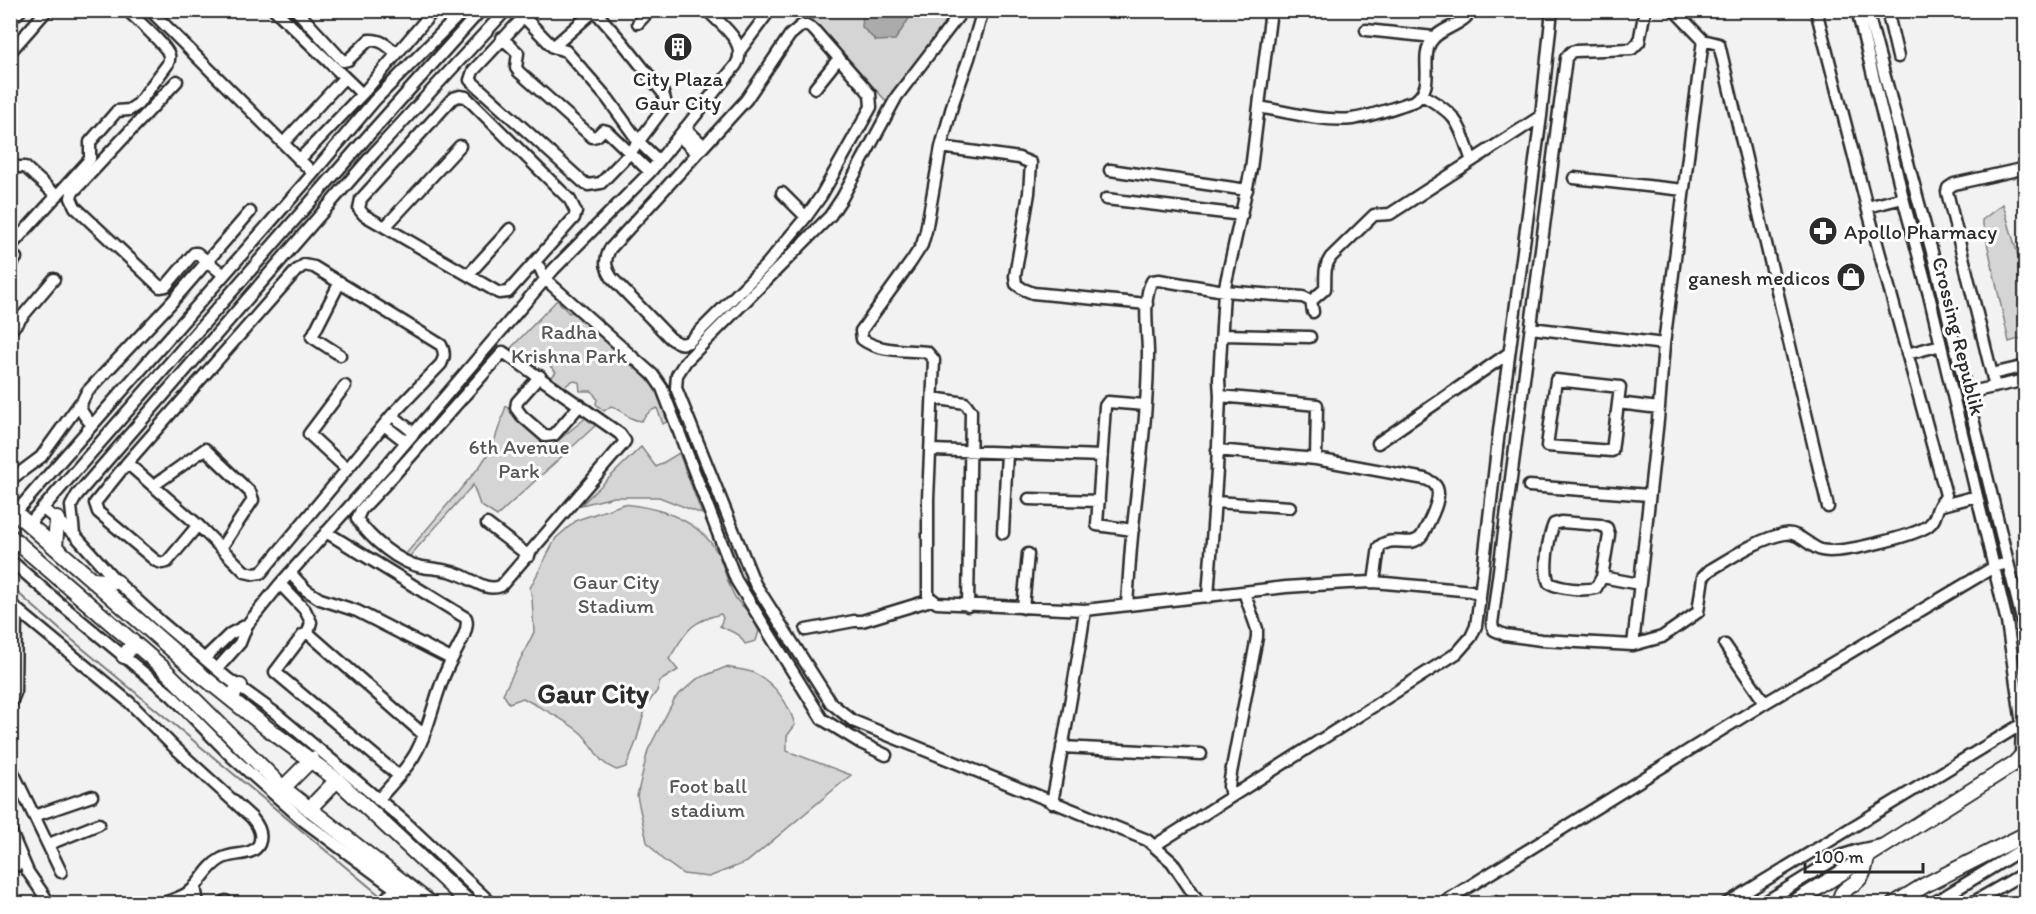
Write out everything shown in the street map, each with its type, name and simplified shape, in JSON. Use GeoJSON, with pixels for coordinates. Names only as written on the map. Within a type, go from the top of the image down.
{"type":"FeatureCollection","features":[{"type":"Feature","properties":{"kind":"main road"},"geometry":{"type":"LineString","coordinates":[[13,510],[201,675],[337,780],[470,903]]}},
{"type":"Feature","properties":{"kind":"main road"},"geometry":{"type":"LineString","coordinates":[[55,547],[57,519]]}},
{"type":"Feature","properties":{"kind":"main road"},"geometry":{"type":"LineString","coordinates":[[10,536],[163,668],[283,788],[431,903]]}},
{"type":"Feature","properties":{"kind":"main road"},"geometry":{"type":"LineString","coordinates":[[93,580],[117,582]]}},
{"type":"Feature","properties":{"kind":"main road"},"geometry":{"type":"LineString","coordinates":[[124,656],[134,643]]}},
{"type":"Feature","properties":{"kind":"main road"},"geometry":{"type":"LineString","coordinates":[[230,698],[240,686]]}},
{"type":"Feature","properties":{"kind":"main road"},"geometry":{"type":"LineString","coordinates":[[1792,903],[2015,763],[2023,753]]}},
{"type":"Feature","properties":{"kind":"main road"},"geometry":{"type":"LineString","coordinates":[[283,788],[312,759]]}},
{"type":"Feature","properties":{"kind":"main road"},"geometry":{"type":"LineString","coordinates":[[309,809],[337,780]]}},
{"type":"Feature","properties":{"kind":"main road"},"geometry":{"type":"LineString","coordinates":[[1894,903],[2025,834]]}},
{"type":"Feature","properties":{"kind":"main road"},"geometry":{"type":"LineString","coordinates":[[1841,903],[1842,892],[1863,874],[1867,856]]}},
{"type":"Feature","properties":{"kind":"main road"},"geometry":{"type":"LineString","coordinates":[[1917,903],[1925,885]]}},
{"type":"Feature","properties":{"kind":"street"},"geometry":{"type":"LineString","coordinates":[[10,20],[21,10]]}},
{"type":"Feature","properties":{"kind":"street"},"geometry":{"type":"LineString","coordinates":[[10,52],[47,10]]}},
{"type":"Feature","properties":{"kind":"street"},"geometry":{"type":"LineString","coordinates":[[10,247],[90,159],[90,142],[117,111],[129,110],[138,104],[169,60],[169,54],[164,47],[128,10]]}},
{"type":"Feature","properties":{"kind":"street"},"geometry":{"type":"LineString","coordinates":[[150,10],[315,171]]}},
{"type":"Feature","properties":{"kind":"street"},"geometry":{"type":"LineString","coordinates":[[275,10],[362,94]]}},
{"type":"Feature","properties":{"kind":"street"},"geometry":{"type":"LineString","coordinates":[[296,10],[343,61],[348,60],[372,39],[384,43],[396,53]]}},
{"type":"Feature","properties":{"kind":"street"},"geometry":{"type":"LineString","coordinates":[[302,157],[362,94],[434,10]]}},
{"type":"Feature","properties":{"kind":"street"},"geometry":{"type":"LineString","coordinates":[[13,510],[224,275],[375,100],[464,10]]}},
{"type":"Feature","properties":{"kind":"street"},"geometry":{"type":"LineString","coordinates":[[29,524],[368,135],[481,10]]}},
{"type":"Feature","properties":{"kind":"street"},"geometry":{"type":"LineString","coordinates":[[74,534],[72,502],[374,153],[506,10]]}},
{"type":"Feature","properties":{"kind":"street"},"geometry":{"type":"LineString","coordinates":[[638,23],[650,10]]}},
{"type":"Feature","properties":{"kind":"street"},"geometry":{"type":"LineString","coordinates":[[707,10],[741,49]]}},
{"type":"Feature","properties":{"kind":"street"},"geometry":{"type":"LineString","coordinates":[[217,669],[240,642],[247,625],[280,584],[406,442],[545,279],[650,172],[736,65],[740,59],[741,49],[770,10]]}},
{"type":"Feature","properties":{"kind":"street"},"geometry":{"type":"LineString","coordinates":[[978,26],[963,10],[897,96],[830,216],[686,361],[677,375],[676,388],[755,584],[831,703],[853,721],[1147,840],[1172,862],[1200,903]]}},
{"type":"Feature","properties":{"kind":"street"},"geometry":{"type":"LineString","coordinates":[[983,10],[941,147],[926,231],[921,245],[861,331],[862,339],[868,344],[927,351],[934,360],[928,596],[931,600],[937,603],[968,606],[1085,610],[1286,587],[1374,582],[1462,590],[1480,597]]}},
{"type":"Feature","properties":{"kind":"street"},"geometry":{"type":"LineString","coordinates":[[1208,597],[1215,502],[1224,291],[1247,190],[1271,10]]}},
{"type":"Feature","properties":{"kind":"street"},"geometry":{"type":"LineString","coordinates":[[1259,107],[1326,118],[1348,119],[1378,113],[1415,101],[1422,96],[1426,88],[1428,48],[1434,38],[1465,19],[1471,10]]}},
{"type":"Feature","properties":{"kind":"street"},"geometry":{"type":"LineString","coordinates":[[1154,846],[1457,653],[1471,637],[1476,626],[1480,597],[1509,353],[1541,116],[1552,10]]}},
{"type":"Feature","properties":{"kind":"street"},"geometry":{"type":"LineString","coordinates":[[1645,10],[1639,42],[1632,49],[1575,51],[1566,58],[1493,627],[1494,630],[1505,635],[1541,640],[1633,645],[1662,637],[1698,612],[1703,577],[1710,570],[1763,541],[1786,533],[1793,534],[1822,550],[1836,551],[1877,543],[1921,530],[1930,525],[1936,517],[1939,506],[1946,499],[1816,10]]}},
{"type":"Feature","properties":{"kind":"street"},"geometry":{"type":"LineString","coordinates":[[1674,10],[1703,40],[1719,44],[1828,507]]}},
{"type":"Feature","properties":{"kind":"street"},"geometry":{"type":"LineString","coordinates":[[1887,10],[1898,57]]}},
{"type":"Feature","properties":{"kind":"street"},"geometry":{"type":"LineString","coordinates":[[553,47],[594,11],[663,93],[665,100],[663,109],[639,142],[630,153],[601,183],[588,185],[583,182],[470,80],[473,71],[527,14],[553,47],[566,51],[576,62],[608,99],[639,142],[659,161]]}},
{"type":"Feature","properties":{"kind":"street"},"geometry":{"type":"LineString","coordinates":[[1868,11],[1935,263],[2025,636]]}},
{"type":"Feature","properties":{"kind":"street","name":"Crossing Republik"},"geometry":{"type":"LineString","coordinates":[[1868,11],[1903,198],[1941,345],[2007,622],[2022,724],[2023,753]]}},
{"type":"Feature","properties":{"kind":"street"},"geometry":{"type":"LineString","coordinates":[[802,25],[810,27],[870,93],[871,107],[821,196],[806,217],[767,264],[689,342],[683,344],[670,338],[612,278],[605,267],[610,249],[700,149],[746,100],[795,29],[802,25]]}},
{"type":"Feature","properties":{"kind":"street"},"geometry":{"type":"LineString","coordinates":[[1366,30],[1434,38]]}},
{"type":"Feature","properties":{"kind":"street"},"geometry":{"type":"LineString","coordinates":[[502,38],[518,53],[516,68],[519,72],[592,137],[597,136],[603,130],[607,131],[650,172]]}},
{"type":"Feature","properties":{"kind":"street"},"geometry":{"type":"LineString","coordinates":[[1633,645],[1664,344],[1703,40]]}},
{"type":"Feature","properties":{"kind":"street"},"geometry":{"type":"LineString","coordinates":[[815,88],[839,58]]}},
{"type":"Feature","properties":{"kind":"street"},"geometry":{"type":"LineString","coordinates":[[285,140],[344,78]]}},
{"type":"Feature","properties":{"kind":"street"},"geometry":{"type":"LineString","coordinates":[[177,81],[72,193],[71,198],[75,207],[160,287],[166,286],[194,253],[224,275]]}},
{"type":"Feature","properties":{"kind":"street"},"geometry":{"type":"LineString","coordinates":[[460,96],[466,97],[575,207],[574,218],[538,260],[508,292],[504,293],[385,227],[364,215],[359,209],[361,199],[453,98],[460,96]]}},
{"type":"Feature","properties":{"kind":"street"},"geometry":{"type":"LineString","coordinates":[[1422,96],[1444,107],[1452,115],[1473,161]]}},
{"type":"Feature","properties":{"kind":"street"},"geometry":{"type":"LineString","coordinates":[[1127,604],[1143,440],[1148,357],[1147,304],[1152,281],[1159,280],[1224,291],[1303,297],[1312,306],[1325,289],[1326,263],[1374,215],[1390,214],[1541,116]]}},
{"type":"Feature","properties":{"kind":"street"},"geometry":{"type":"LineString","coordinates":[[682,132],[700,149]]}},
{"type":"Feature","properties":{"kind":"street"},"geometry":{"type":"LineString","coordinates":[[385,227],[460,146]]}},
{"type":"Feature","properties":{"kind":"street"},"geometry":{"type":"LineString","coordinates":[[941,147],[1019,158],[1031,162],[1029,193],[1015,276],[1016,284],[1023,290],[1033,293],[1147,304]]}},
{"type":"Feature","properties":{"kind":"street"},"geometry":{"type":"LineString","coordinates":[[10,166],[25,167],[57,196]]}},
{"type":"Feature","properties":{"kind":"street"},"geometry":{"type":"LineString","coordinates":[[1995,387],[1947,192],[1948,188],[1954,184],[2025,168]]}},
{"type":"Feature","properties":{"kind":"street"},"geometry":{"type":"LineString","coordinates":[[1110,170],[1247,190]]}},
{"type":"Feature","properties":{"kind":"street"},"geometry":{"type":"LineString","coordinates":[[1575,178],[1684,190]]}},
{"type":"Feature","properties":{"kind":"street"},"geometry":{"type":"LineString","coordinates":[[782,193],[806,217]]}},
{"type":"Feature","properties":{"kind":"street"},"geometry":{"type":"LineString","coordinates":[[1867,207],[1903,198]]}},
{"type":"Feature","properties":{"kind":"street"},"geometry":{"type":"LineString","coordinates":[[1106,199],[1242,215]]}},
{"type":"Feature","properties":{"kind":"street"},"geometry":{"type":"LineString","coordinates":[[10,480],[41,457],[94,384],[250,212]]}},
{"type":"Feature","properties":{"kind":"street"},"geometry":{"type":"LineString","coordinates":[[468,275],[510,230]]}},
{"type":"Feature","properties":{"kind":"street"},"geometry":{"type":"LineString","coordinates":[[538,260],[554,269]]}},
{"type":"Feature","properties":{"kind":"street"},"geometry":{"type":"LineString","coordinates":[[538,260],[545,279],[653,375],[662,388],[736,580],[822,719],[886,755]]}},
{"type":"Feature","properties":{"kind":"street"},"geometry":{"type":"LineString","coordinates":[[127,463],[198,525],[245,572],[261,573],[384,424],[441,364],[445,351],[441,345],[314,267],[304,266],[296,271],[127,463],[97,500],[95,506],[98,512],[156,561],[162,563],[167,562],[198,525]]}},
{"type":"Feature","properties":{"kind":"street"},"geometry":{"type":"LineString","coordinates":[[10,331],[54,279]]}},
{"type":"Feature","properties":{"kind":"street"},"geometry":{"type":"LineString","coordinates":[[340,282],[312,337],[340,355]]}},
{"type":"Feature","properties":{"kind":"street"},"geometry":{"type":"LineString","coordinates":[[1531,328],[1664,344]]}},
{"type":"Feature","properties":{"kind":"street"},"geometry":{"type":"LineString","coordinates":[[1222,335],[1310,337]]}},
{"type":"Feature","properties":{"kind":"street"},"geometry":{"type":"LineString","coordinates":[[1908,354],[1941,345]]}},
{"type":"Feature","properties":{"kind":"street"},"geometry":{"type":"LineString","coordinates":[[503,352],[540,376],[624,437],[624,444],[501,586],[489,588],[450,571],[407,563],[397,558],[363,527],[357,519],[361,510],[503,352]]}},
{"type":"Feature","properties":{"kind":"street"},"geometry":{"type":"LineString","coordinates":[[1378,443],[1509,353]]}},
{"type":"Feature","properties":{"kind":"street"},"geometry":{"type":"LineString","coordinates":[[1992,374],[2025,366]]}},
{"type":"Feature","properties":{"kind":"street"},"geometry":{"type":"LineString","coordinates":[[540,376],[517,402],[516,408],[545,436],[554,435],[579,405]]}},
{"type":"Feature","properties":{"kind":"street"},"geometry":{"type":"LineString","coordinates":[[1556,380],[1620,387],[1618,403],[1612,451],[1547,446],[1556,380]]}},
{"type":"Feature","properties":{"kind":"street"},"geometry":{"type":"LineString","coordinates":[[1966,393],[2025,380]]}},
{"type":"Feature","properties":{"kind":"street"},"geometry":{"type":"LineString","coordinates":[[345,386],[309,434],[347,469]]}},
{"type":"Feature","properties":{"kind":"street"},"geometry":{"type":"LineString","coordinates":[[1220,396],[1317,405],[1316,459]]}},
{"type":"Feature","properties":{"kind":"street"},"geometry":{"type":"LineString","coordinates":[[933,398],[965,403],[971,411],[968,606]]}},
{"type":"Feature","properties":{"kind":"street"},"geometry":{"type":"LineString","coordinates":[[80,403],[81,411],[92,424]]}},
{"type":"Feature","properties":{"kind":"street"},"geometry":{"type":"LineString","coordinates":[[1133,530],[1097,525],[1106,403],[1145,405]]}},
{"type":"Feature","properties":{"kind":"street"},"geometry":{"type":"LineString","coordinates":[[1618,403],[1659,408]]}},
{"type":"Feature","properties":{"kind":"street"},"geometry":{"type":"LineString","coordinates":[[392,415],[430,433]]}},
{"type":"Feature","properties":{"kind":"street"},"geometry":{"type":"LineString","coordinates":[[384,424],[406,442]]}},
{"type":"Feature","properties":{"kind":"street"},"geometry":{"type":"LineString","coordinates":[[104,439],[116,450]]}},
{"type":"Feature","properties":{"kind":"street"},"geometry":{"type":"LineString","coordinates":[[153,486],[205,449],[250,492],[253,500],[221,548]]}},
{"type":"Feature","properties":{"kind":"street"},"geometry":{"type":"LineString","coordinates":[[931,450],[1102,456]]}},
{"type":"Feature","properties":{"kind":"street"},"geometry":{"type":"LineString","coordinates":[[1217,450],[1316,459],[1425,479],[1434,483],[1438,490],[1438,499],[1420,539],[1406,542],[1389,540],[1379,547],[1374,582]]}},
{"type":"Feature","properties":{"kind":"street"},"geometry":{"type":"LineString","coordinates":[[1003,533],[1007,453]]}},
{"type":"Feature","properties":{"kind":"street"},"geometry":{"type":"LineString","coordinates":[[1529,486],[1649,495]]}},
{"type":"Feature","properties":{"kind":"street"},"geometry":{"type":"LineString","coordinates":[[1939,506],[1977,496]]}},
{"type":"Feature","properties":{"kind":"street"},"geometry":{"type":"LineString","coordinates":[[1029,499],[1099,501]]}},
{"type":"Feature","properties":{"kind":"street"},"geometry":{"type":"LineString","coordinates":[[1215,502],[1290,507]]}},
{"type":"Feature","properties":{"kind":"street"},"geometry":{"type":"LineString","coordinates":[[42,508],[74,534],[117,582],[217,669],[378,800],[492,903]]}},
{"type":"Feature","properties":{"kind":"street"},"geometry":{"type":"LineString","coordinates":[[1561,522],[1600,525],[1607,528],[1609,535],[1602,577],[1596,588],[1586,590],[1557,587],[1548,583],[1545,576],[1550,533],[1554,524],[1561,522]]}},
{"type":"Feature","properties":{"kind":"street"},"geometry":{"type":"LineString","coordinates":[[487,524],[528,556]]}},
{"type":"Feature","properties":{"kind":"street"},"geometry":{"type":"LineString","coordinates":[[326,532],[466,618],[468,624],[441,682],[424,735],[413,758],[378,800]]}},
{"type":"Feature","properties":{"kind":"street"},"geometry":{"type":"LineString","coordinates":[[1023,608],[1028,554]]}},
{"type":"Feature","properties":{"kind":"street"},"geometry":{"type":"LineString","coordinates":[[10,560],[172,696],[232,757],[304,821],[416,903]]}},
{"type":"Feature","properties":{"kind":"street"},"geometry":{"type":"LineString","coordinates":[[1441,903],[1765,703],[1994,567],[2007,563]]}},
{"type":"Feature","properties":{"kind":"street"},"geometry":{"type":"LineString","coordinates":[[290,573],[306,590],[318,598],[357,610],[451,659]]}},
{"type":"Feature","properties":{"kind":"street"},"geometry":{"type":"LineString","coordinates":[[1602,577],[1639,584]]}},
{"type":"Feature","properties":{"kind":"street"},"geometry":{"type":"LineString","coordinates":[[280,584],[305,610],[311,622],[308,633],[303,635],[275,672],[399,776]]}},
{"type":"Feature","properties":{"kind":"street"},"geometry":{"type":"LineString","coordinates":[[1231,796],[1229,786],[1231,773],[1257,637],[1254,620],[1244,592]]}},
{"type":"Feature","properties":{"kind":"street"},"geometry":{"type":"LineString","coordinates":[[305,610],[318,598]]}},
{"type":"Feature","properties":{"kind":"street"},"geometry":{"type":"LineString","coordinates":[[806,630],[862,621],[931,600]]}},
{"type":"Feature","properties":{"kind":"street"},"geometry":{"type":"LineString","coordinates":[[10,705],[15,693],[15,614],[12,604]]}},
{"type":"Feature","properties":{"kind":"street"},"geometry":{"type":"LineString","coordinates":[[12,604],[129,702],[256,822],[261,835],[256,849],[219,859],[187,894],[162,903]]}},
{"type":"Feature","properties":{"kind":"street"},"geometry":{"type":"LineString","coordinates":[[1053,803],[1077,675],[1085,610]]}},
{"type":"Feature","properties":{"kind":"street"},"geometry":{"type":"LineString","coordinates":[[205,658],[230,634],[247,625]]}},
{"type":"Feature","properties":{"kind":"street"},"geometry":{"type":"LineString","coordinates":[[308,633],[424,735]]}},
{"type":"Feature","properties":{"kind":"street"},"geometry":{"type":"LineString","coordinates":[[1725,645],[1765,703]]}},
{"type":"Feature","properties":{"kind":"street"},"geometry":{"type":"LineString","coordinates":[[1726,903],[2022,724]]}},
{"type":"Feature","properties":{"kind":"street"},"geometry":{"type":"LineString","coordinates":[[1062,747],[1201,754]]}},
{"type":"Feature","properties":{"kind":"street"},"geometry":{"type":"LineString","coordinates":[[10,766],[61,872]]}},
{"type":"Feature","properties":{"kind":"street"},"geometry":{"type":"LineString","coordinates":[[34,816],[92,796]]}},
{"type":"Feature","properties":{"kind":"street"},"geometry":{"type":"LineString","coordinates":[[49,844],[99,825]]}},
{"type":"Feature","properties":{"kind":"street"},"geometry":{"type":"LineString","coordinates":[[10,830],[28,872],[50,903]]}},
{"type":"Feature","properties":{"kind":"street"},"geometry":{"type":"LineString","coordinates":[[1762,903],[1840,856],[1885,845]]}},
{"type":"Feature","properties":{"kind":"street"},"geometry":{"type":"LineString","coordinates":[[1932,903],[2025,847]]}},
{"type":"Feature","properties":{"kind":"street"},"geometry":{"type":"LineString","coordinates":[[10,867],[24,863]]}},
{"type":"Feature","properties":{"kind":"street"},"geometry":{"type":"LineString","coordinates":[[1970,903],[2025,872]]}},
{"type":"Feature","properties":{"kind":"street"},"geometry":{"type":"LineString","coordinates":[[195,886],[198,903]]}},
{"type":"Feature","properties":{"kind":"street"},"geometry":{"type":"LineString","coordinates":[[385,900],[398,890]]}},
{"type":"Feature","properties":{"kind":"street"},"geometry":{"type":"LineString","coordinates":[[10,894],[16,903]]}},
{"type":"Feature","properties":{"kind":"green space"},"geometry":{"type":"Polygon","coordinates":[[[807,10],[957,11],[886,101],[806,12],[807,10]]]}},
{"type":"Feature","properties":{"kind":"green space"},"geometry":{"type":"Polygon","coordinates":[[[2003,204],[2025,280],[2025,337],[2009,342],[1982,220],[2003,204]]]}},
{"type":"Feature","properties":{"kind":"green space","name":"Radha Krishna Park"},"geometry":{"type":"Polygon","coordinates":[[[557,300],[569,313],[577,309],[660,392],[670,420],[663,424],[657,408],[650,411],[641,421],[611,406],[604,411],[596,404],[597,399],[592,391],[580,391],[579,382],[572,381],[564,387],[551,378],[556,372],[539,355],[527,361],[511,348],[557,300]]]}},
{"type":"Feature","properties":{"kind":"green space","name":"6th Avenue Park"},"geometry":{"type":"Polygon","coordinates":[[[506,406],[549,448],[588,416],[595,426],[497,516],[480,505],[473,485],[410,556],[405,555],[480,466],[492,448],[506,406]]]}},
{"type":"Feature","properties":{"kind":"green space"},"geometry":{"type":"Polygon","coordinates":[[[641,447],[656,467],[679,453],[702,514],[659,497],[614,497],[581,505],[641,447]]]}},
{"type":"Feature","properties":{"kind":"green space","name":"Gaur City Stadium"},"geometry":{"type":"Polygon","coordinates":[[[624,504],[652,509],[680,518],[703,534],[713,545],[720,558],[735,597],[753,619],[759,631],[756,641],[745,644],[739,635],[720,626],[723,618],[721,614],[701,621],[689,630],[669,659],[678,670],[660,681],[657,691],[646,706],[626,767],[617,770],[604,763],[586,738],[568,723],[523,698],[509,703],[503,694],[534,632],[530,588],[556,538],[577,520],[624,504]]]}},
{"type":"Feature","properties":{"kind":"green space","name":"Foot ball stadium"},"geometry":{"type":"Polygon","coordinates":[[[726,667],[754,673],[775,688],[789,709],[795,725],[787,736],[787,751],[851,775],[747,862],[709,877],[683,874],[662,859],[647,842],[637,796],[648,750],[675,698],[697,679],[726,667]]]}},
{"type":"Feature","properties":{"kind":"shaded area"},"geometry":{"type":"Polygon","coordinates":[[[863,10],[914,11],[895,40],[876,41],[862,27],[863,10]]]}},
{"type":"Feature","properties":{"kind":"waterway"},"geometry":{"type":"LineString","coordinates":[[10,586],[383,898]]}},
{"type":"Feature","properties":{"kind":"place","name":"City Plaza Gaur City"},"geometry":{"type":"Point","coordinates":[678,47]}},
{"type":"Feature","properties":{"kind":"place","name":"Apollo Pharmacy"},"geometry":{"type":"Point","coordinates":[1823,231]}},
{"type":"Feature","properties":{"kind":"place","name":"ganesh medicos"},"geometry":{"type":"Point","coordinates":[1851,277]}},
{"type":"Feature","properties":{"kind":"district","name":"Gaur City"},"geometry":{"type":"Point","coordinates":[593,693]}}]}
